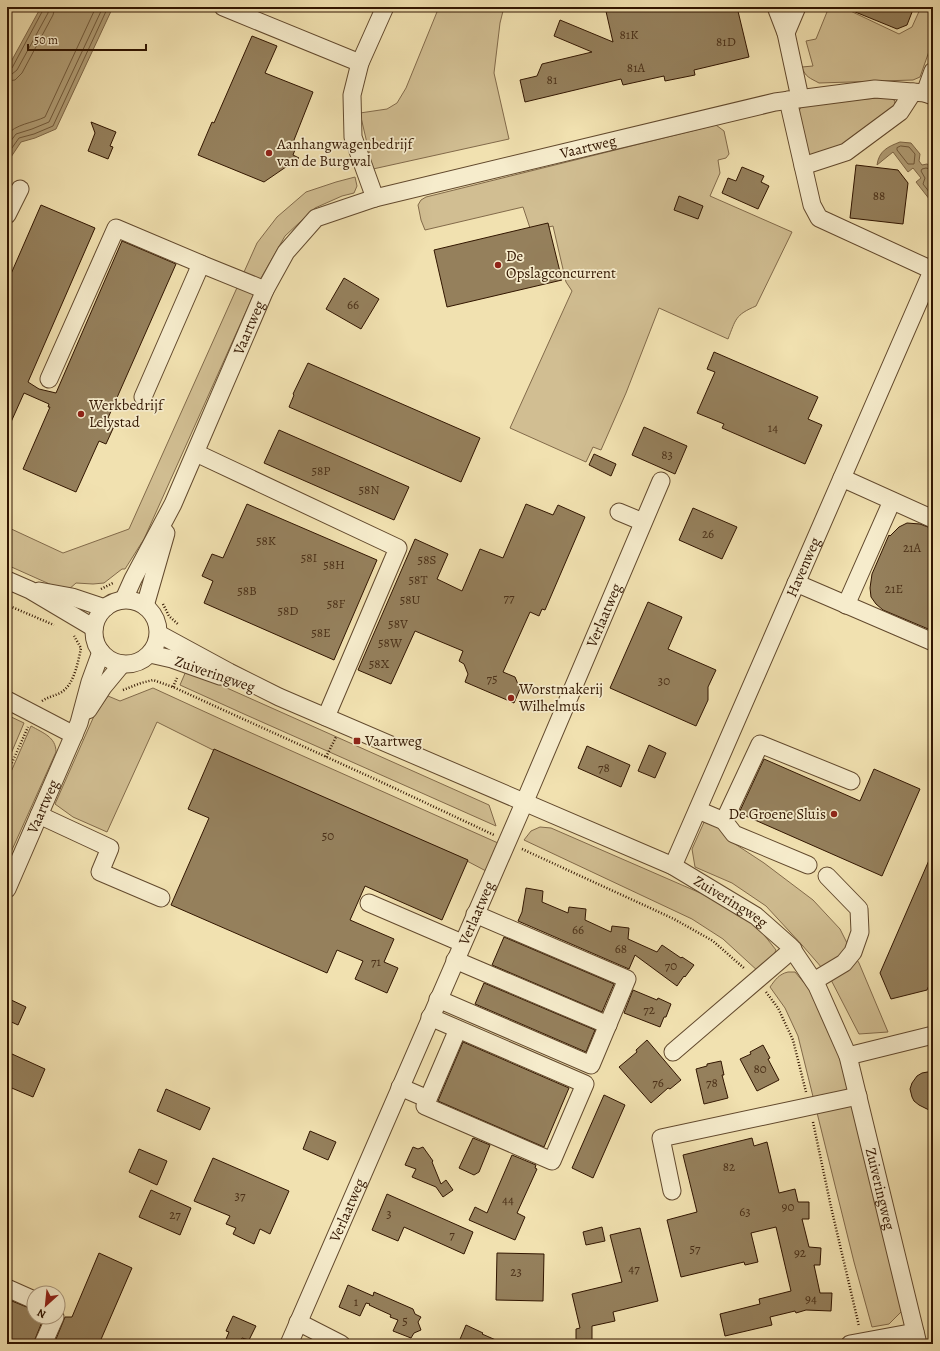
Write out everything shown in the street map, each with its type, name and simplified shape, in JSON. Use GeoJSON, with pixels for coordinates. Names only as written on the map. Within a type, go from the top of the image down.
{"type":"FeatureCollection","features":[{"type":"Feature","properties":{"kind":"street"},"geometry":{"type":"LineString","coordinates":[[223,7],[360,63]]}},
{"type":"Feature","properties":{"kind":"street"},"geometry":{"type":"LineString","coordinates":[[376,198],[353,137],[352,95],[360,63],[385,7]]}},
{"type":"Feature","properties":{"kind":"street"},"geometry":{"type":"LineString","coordinates":[[776,7],[786,33],[803,166],[812,205],[819,218],[933,270]]}},
{"type":"Feature","properties":{"kind":"street"},"geometry":{"type":"LineString","coordinates":[[786,33],[797,7]]}},
{"type":"Feature","properties":{"kind":"street"},"geometry":{"type":"LineString","coordinates":[[803,166],[846,152],[924,93],[933,71]]}},
{"type":"Feature","properties":{"kind":"street","name":"Vaartweg"},"geometry":{"type":"LineString","coordinates":[[124,599],[133,579],[174,504],[265,290],[286,252],[316,218],[376,198],[767,104],[794,99],[875,89],[924,93]]}},
{"type":"Feature","properties":{"kind":"street"},"geometry":{"type":"LineString","coordinates":[[7,215],[20,189]]}},
{"type":"Feature","properties":{"kind":"street"},"geometry":{"type":"LineString","coordinates":[[49,379],[116,228],[265,290]]}},
{"type":"Feature","properties":{"kind":"street"},"geometry":{"type":"LineString","coordinates":[[143,397],[201,264]]}},
{"type":"Feature","properties":{"kind":"street","name":"Havenweg"},"geometry":{"type":"LineString","coordinates":[[673,866],[933,270]]}},
{"type":"Feature","properties":{"kind":"street"},"geometry":{"type":"LineString","coordinates":[[196,453],[398,548],[326,717]]}},
{"type":"Feature","properties":{"kind":"street"},"geometry":{"type":"LineString","coordinates":[[842,478],[933,519]]}},
{"type":"Feature","properties":{"kind":"street","name":"Verlaatweg"},"geometry":{"type":"LineString","coordinates":[[289,1344],[506,841],[525,802],[661,481]]}},
{"type":"Feature","properties":{"kind":"street"},"geometry":{"type":"LineString","coordinates":[[846,605],[892,501]]}},
{"type":"Feature","properties":{"kind":"street","name":"Vaartweg"},"geometry":{"type":"LineString","coordinates":[[145,606],[174,504]]}},
{"type":"Feature","properties":{"kind":"street"},"geometry":{"type":"LineString","coordinates":[[618,512],[643,522]]}},
{"type":"Feature","properties":{"kind":"street"},"geometry":{"type":"LineString","coordinates":[[7,580],[30,590],[94,628]]}},
{"type":"Feature","properties":{"kind":"street"},"geometry":{"type":"LineString","coordinates":[[796,584],[933,642]]}},
{"type":"Feature","properties":{"kind":"street"},"geometry":{"type":"LineString","coordinates":[[30,590],[72,597],[105,608]]}},
{"type":"Feature","properties":{"kind":"street"},"geometry":{"type":"LineString","coordinates":[[124,599],[135,601],[145,606],[156,618],[159,634],[156,645],[150,654],[137,663],[122,664],[110,660],[101,652],[95,641],[94,628],[97,617],[105,608],[114,602],[124,599]]}},
{"type":"Feature","properties":{"kind":"street","name":"Zuiveringweg"},"geometry":{"type":"LineString","coordinates":[[159,634],[229,672],[279,696],[673,866],[756,916],[790,946],[814,981],[848,1056],[917,1338]]}},
{"type":"Feature","properties":{"kind":"street","name":"Vaartweg"},"geometry":{"type":"LineString","coordinates":[[7,889],[76,729],[101,652]]}},
{"type":"Feature","properties":{"kind":"street","name":"Zuiveringweg"},"geometry":{"type":"LineString","coordinates":[[150,654],[172,659],[279,696]]}},
{"type":"Feature","properties":{"kind":"street","name":"Vaartweg"},"geometry":{"type":"LineString","coordinates":[[76,729],[103,687],[122,664]]}},
{"type":"Feature","properties":{"kind":"street"},"geometry":{"type":"LineString","coordinates":[[7,699],[76,729]]}},
{"type":"Feature","properties":{"kind":"street"},"geometry":{"type":"LineString","coordinates":[[724,820],[760,744],[851,781]]}},
{"type":"Feature","properties":{"kind":"street"},"geometry":{"type":"LineString","coordinates":[[698,810],[724,820],[734,834],[808,865]]}},
{"type":"Feature","properties":{"kind":"street"},"geometry":{"type":"LineString","coordinates":[[39,815],[110,848],[100,872],[161,898]]}},
{"type":"Feature","properties":{"kind":"street"},"geometry":{"type":"LineString","coordinates":[[814,981],[844,963],[853,952],[860,932],[859,909],[827,876]]}},
{"type":"Feature","properties":{"kind":"street"},"geometry":{"type":"LineString","coordinates":[[369,903],[462,943]]}},
{"type":"Feature","properties":{"kind":"street"},"geometry":{"type":"LineString","coordinates":[[438,999],[591,1065],[627,979],[475,914]]}},
{"type":"Feature","properties":{"kind":"street"},"geometry":{"type":"LineString","coordinates":[[673,1052],[792,950]]}},
{"type":"Feature","properties":{"kind":"street"},"geometry":{"type":"LineString","coordinates":[[455,960],[608,1025]]}},
{"type":"Feature","properties":{"kind":"street"},"geometry":{"type":"LineString","coordinates":[[430,1017],[458,1029],[585,1084],[552,1161],[425,1106],[458,1029]]}},
{"type":"Feature","properties":{"kind":"street"},"geometry":{"type":"LineString","coordinates":[[848,1056],[933,1035]]}},
{"type":"Feature","properties":{"kind":"street"},"geometry":{"type":"LineString","coordinates":[[400,1087],[428,1099]]}},
{"type":"Feature","properties":{"kind":"street"},"geometry":{"type":"LineString","coordinates":[[672,1191],[661,1138],[858,1096]]}},
{"type":"Feature","properties":{"kind":"street"},"geometry":{"type":"LineString","coordinates":[[7,1288],[26,1296]]}},
{"type":"Feature","properties":{"kind":"street"},"geometry":{"type":"LineString","coordinates":[[298,1322],[341,1344]]}},
{"type":"Feature","properties":{"kind":"street"},"geometry":{"type":"LineString","coordinates":[[43,1344],[51,1325]]}},
{"type":"Feature","properties":{"kind":"street"},"geometry":{"type":"LineString","coordinates":[[857,1342],[917,1338]]}},
{"type":"Feature","properties":{"kind":"path"},"geometry":{"type":"LineString","coordinates":[[7,605],[59,627]]}},
{"type":"Feature","properties":{"kind":"path"},"geometry":{"type":"LineString","coordinates":[[73,634],[81,648],[74,674]]}},
{"type":"Feature","properties":{"kind":"path"},"geometry":{"type":"LineString","coordinates":[[120,692],[141,682],[153,680],[173,687],[674,919],[713,942],[741,965],[757,981],[778,1008],[793,1040],[802,1073],[831,1207],[857,1342]]}},
{"type":"Feature","properties":{"kind":"path"},"geometry":{"type":"LineString","coordinates":[[326,757],[339,732]]}},
{"type":"Feature","properties":{"kind":"shaded area"},"geometry":{"type":"Polygon","coordinates":[[[439,7],[504,7],[500,23],[494,73],[509,139],[373,169],[360,113],[387,109],[397,103],[406,88],[439,7]]]}},
{"type":"Feature","properties":{"kind":"shaded area"},"geometry":{"type":"Polygon","coordinates":[[[829,7],[842,7],[899,34],[912,27],[921,7],[933,7],[933,40],[920,77],[913,80],[819,83],[808,77],[802,67],[813,66],[806,41],[816,39],[829,7]]]}},
{"type":"Feature","properties":{"kind":"shaded area"},"geometry":{"type":"Polygon","coordinates":[[[890,97],[895,101],[894,106],[846,143],[809,156],[798,112],[802,106],[806,104],[890,97]]]}},
{"type":"Feature","properties":{"kind":"shaded area"},"geometry":{"type":"Polygon","coordinates":[[[716,125],[724,131],[729,154],[726,158],[718,160],[720,173],[710,196],[792,232],[756,306],[744,312],[737,318],[728,339],[659,308],[626,393],[601,450],[593,447],[586,462],[510,428],[572,291],[566,282],[553,226],[531,231],[523,207],[425,230],[418,205],[421,200],[426,197],[716,125]]]}},
{"type":"Feature","properties":{"kind":"shaded area"},"geometry":{"type":"Polygon","coordinates":[[[355,177],[357,186],[354,193],[342,196],[315,208],[285,236],[261,278],[144,539],[125,569],[122,569],[104,583],[76,583],[68,590],[54,586],[7,565],[7,527],[63,553],[129,529],[257,243],[277,217],[306,192],[355,177]]]}},
{"type":"Feature","properties":{"kind":"shaded area"},"geometry":{"type":"Polygon","coordinates":[[[186,671],[489,805],[496,826],[180,685],[186,671]]]}},
{"type":"Feature","properties":{"kind":"shaded area"},"geometry":{"type":"Polygon","coordinates":[[[153,688],[498,843],[486,871],[467,860],[213,750],[157,722],[107,832],[73,817],[55,804],[94,716],[108,696],[120,701],[153,688]]]}},
{"type":"Feature","properties":{"kind":"shaded area"},"geometry":{"type":"Polygon","coordinates":[[[7,715],[24,723],[7,763],[7,715]]]}},
{"type":"Feature","properties":{"kind":"shaded area"},"geometry":{"type":"Polygon","coordinates":[[[31,726],[44,733],[51,739],[54,743],[56,752],[7,861],[7,781],[31,726]]]}},
{"type":"Feature","properties":{"kind":"shaded area"},"geometry":{"type":"Polygon","coordinates":[[[705,820],[733,832],[729,840],[764,863],[813,900],[840,929],[859,963],[888,1032],[859,1034],[829,976],[766,906],[732,883],[695,867],[692,849],[705,820]]]}},
{"type":"Feature","properties":{"kind":"shaded area"},"geometry":{"type":"Polygon","coordinates":[[[540,827],[551,828],[698,892],[753,921],[776,950],[772,960],[759,972],[723,939],[692,919],[524,840],[531,831],[540,827]]]}},
{"type":"Feature","properties":{"kind":"shaded area"},"geometry":{"type":"Polygon","coordinates":[[[788,972],[795,972],[811,991],[837,1043],[903,1310],[889,1324],[872,1327],[854,1262],[798,1036],[785,1008],[770,987],[780,976],[788,972]]]}},
{"type":"Feature","properties":{"kind":"water"},"geometry":{"type":"Polygon","coordinates":[[[41,7],[113,7],[56,129],[21,142],[7,163],[7,69],[41,7]]]}},
{"type":"Feature","properties":{"kind":"water"},"geometry":{"type":"Polygon","coordinates":[[[900,142],[911,143],[920,154],[919,161],[922,165],[927,164],[932,167],[933,193],[930,200],[916,182],[921,178],[913,168],[908,172],[893,152],[877,165],[878,160],[884,150],[900,142]]]}},
{"type":"Feature","properties":{"kind":"building"},"geometry":{"type":"Polygon","coordinates":[[[605,7],[737,7],[749,57],[694,70],[695,75],[665,81],[664,76],[623,85],[621,79],[525,102],[520,80],[537,76],[542,64],[592,52],[554,36],[560,20],[613,42],[605,7]]]}},
{"type":"Feature","properties":{"kind":"building"},"geometry":{"type":"Polygon","coordinates":[[[843,7],[914,7],[907,25],[897,29],[843,7]]]}},
{"type":"Feature","properties":{"kind":"building"},"geometry":{"type":"Polygon","coordinates":[[[252,36],[277,46],[265,73],[313,92],[294,140],[296,147],[293,155],[299,158],[264,182],[198,155],[212,122],[214,123],[252,36]]]}},
{"type":"Feature","properties":{"kind":"building"},"geometry":{"type":"Polygon","coordinates":[[[91,122],[116,132],[110,146],[113,147],[108,159],[88,151],[95,133],[91,122]]]}},
{"type":"Feature","properties":{"kind":"building"},"geometry":{"type":"Polygon","coordinates":[[[856,165],[898,170],[908,183],[903,224],[850,218],[856,165]]]}},
{"type":"Feature","properties":{"kind":"building"},"geometry":{"type":"Polygon","coordinates":[[[742,167],[764,176],[761,182],[769,186],[758,209],[722,193],[728,178],[736,181],[742,167]]]}},
{"type":"Feature","properties":{"kind":"building"},"geometry":{"type":"Polygon","coordinates":[[[679,196],[703,206],[698,219],[674,210],[679,196]]]}},
{"type":"Feature","properties":{"kind":"building"},"geometry":{"type":"Polygon","coordinates":[[[41,205],[95,228],[28,382],[39,389],[56,393],[122,241],[176,264],[108,418],[116,422],[106,444],[99,441],[76,492],[23,469],[50,407],[48,407],[49,404],[24,393],[7,431],[7,283],[41,205]]]}},
{"type":"Feature","properties":{"kind":"building"},"geometry":{"type":"Polygon","coordinates":[[[548,223],[562,280],[447,307],[434,250],[548,223]]]}},
{"type":"Feature","properties":{"kind":"building"},"geometry":{"type":"Polygon","coordinates":[[[344,278],[379,299],[361,329],[326,309],[344,278]]]}},
{"type":"Feature","properties":{"kind":"building"},"geometry":{"type":"Polygon","coordinates":[[[714,352],[818,397],[808,419],[822,425],[805,464],[722,428],[724,424],[697,413],[715,372],[707,369],[714,352]]]}},
{"type":"Feature","properties":{"kind":"building"},"geometry":{"type":"Polygon","coordinates":[[[308,363],[480,438],[461,482],[289,407],[294,395],[293,394],[308,363]]]}},
{"type":"Feature","properties":{"kind":"building"},"geometry":{"type":"Polygon","coordinates":[[[644,427],[687,446],[675,474],[632,455],[644,427]]]}},
{"type":"Feature","properties":{"kind":"building"},"geometry":{"type":"Polygon","coordinates":[[[279,430],[409,487],[394,520],[264,463],[279,430]]]}},
{"type":"Feature","properties":{"kind":"building"},"geometry":{"type":"Polygon","coordinates":[[[594,454],[616,464],[611,476],[589,465],[594,454]]]}},
{"type":"Feature","properties":{"kind":"building"},"geometry":{"type":"Polygon","coordinates":[[[247,504],[377,560],[334,660],[204,603],[213,581],[202,576],[212,554],[223,558],[247,504]]]}},
{"type":"Feature","properties":{"kind":"building"},"geometry":{"type":"Polygon","coordinates":[[[526,504],[553,515],[558,505],[585,517],[545,610],[542,609],[539,616],[530,612],[503,672],[515,677],[520,689],[514,703],[465,682],[468,674],[464,664],[459,661],[463,651],[415,631],[391,684],[358,670],[415,539],[448,554],[437,579],[462,591],[480,549],[503,558],[526,504]]]}},
{"type":"Feature","properties":{"kind":"building"},"geometry":{"type":"Polygon","coordinates":[[[693,508],[737,527],[722,559],[679,540],[693,508]]]}},
{"type":"Feature","properties":{"kind":"building"},"geometry":{"type":"Polygon","coordinates":[[[907,523],[920,524],[933,529],[933,631],[883,610],[871,597],[870,588],[872,574],[889,535],[890,536],[899,527],[907,523]]]}},
{"type":"Feature","properties":{"kind":"building"},"geometry":{"type":"Polygon","coordinates":[[[648,602],[682,617],[668,649],[716,670],[708,687],[708,700],[696,726],[610,688],[648,602]]]}},
{"type":"Feature","properties":{"kind":"building"},"geometry":{"type":"Polygon","coordinates":[[[649,745],[666,753],[655,778],[638,771],[649,745]]]}},
{"type":"Feature","properties":{"kind":"building"},"geometry":{"type":"Polygon","coordinates":[[[587,746],[630,765],[621,787],[578,768],[587,746]]]}},
{"type":"Feature","properties":{"kind":"building"},"geometry":{"type":"Polygon","coordinates":[[[214,749],[468,860],[442,920],[365,886],[350,920],[394,939],[384,962],[398,968],[387,993],[355,979],[363,961],[337,950],[327,973],[171,905],[209,818],[188,809],[214,749]]]}},
{"type":"Feature","properties":{"kind":"building"},"geometry":{"type":"Polygon","coordinates":[[[764,759],[860,801],[874,769],[920,789],[882,876],[739,813],[764,759]]]}},
{"type":"Feature","properties":{"kind":"building"},"geometry":{"type":"Polygon","coordinates":[[[933,851],[933,976],[927,990],[891,999],[880,973],[933,851]]]}},
{"type":"Feature","properties":{"kind":"building"},"geometry":{"type":"Polygon","coordinates":[[[526,888],[543,891],[542,902],[568,913],[569,907],[586,909],[585,920],[611,932],[612,926],[629,928],[628,939],[657,952],[662,945],[694,965],[677,986],[635,955],[629,969],[518,921],[522,912],[526,888]]]}},
{"type":"Feature","properties":{"kind":"building"},"geometry":{"type":"Polygon","coordinates":[[[504,937],[614,984],[602,1012],[492,965],[504,937]]]}},
{"type":"Feature","properties":{"kind":"building"},"geometry":{"type":"Polygon","coordinates":[[[484,983],[595,1030],[586,1052],[475,1004],[484,983]]]}},
{"type":"Feature","properties":{"kind":"building"},"geometry":{"type":"Polygon","coordinates":[[[633,990],[671,1004],[660,1027],[624,1013],[633,990]]]}},
{"type":"Feature","properties":{"kind":"building"},"geometry":{"type":"Polygon","coordinates":[[[7,998],[26,1007],[18,1025],[7,1020],[7,998]]]}},
{"type":"Feature","properties":{"kind":"building"},"geometry":{"type":"Polygon","coordinates":[[[647,1040],[681,1080],[670,1089],[668,1088],[651,1103],[619,1067],[637,1052],[636,1050],[647,1040]]]}},
{"type":"Feature","properties":{"kind":"building"},"geometry":{"type":"Polygon","coordinates":[[[463,1042],[569,1088],[544,1147],[438,1101],[463,1042]]]}},
{"type":"Feature","properties":{"kind":"building"},"geometry":{"type":"Polygon","coordinates":[[[763,1045],[770,1058],[768,1059],[779,1080],[757,1091],[740,1059],[751,1054],[750,1052],[763,1045]]]}},
{"type":"Feature","properties":{"kind":"building"},"geometry":{"type":"Polygon","coordinates":[[[12,1054],[45,1069],[33,1097],[7,1086],[7,1066],[12,1054]]]}},
{"type":"Feature","properties":{"kind":"building"},"geometry":{"type":"Polygon","coordinates":[[[721,1061],[724,1075],[722,1075],[728,1098],[704,1104],[696,1069],[707,1066],[707,1064],[721,1061]]]}},
{"type":"Feature","properties":{"kind":"building"},"geometry":{"type":"Polygon","coordinates":[[[933,1071],[933,1112],[914,1101],[910,1089],[917,1076],[922,1073],[933,1071]]]}},
{"type":"Feature","properties":{"kind":"building"},"geometry":{"type":"Polygon","coordinates":[[[166,1089],[210,1108],[200,1130],[157,1111],[166,1089]]]}},
{"type":"Feature","properties":{"kind":"building"},"geometry":{"type":"Polygon","coordinates":[[[604,1095],[625,1105],[593,1178],[572,1168],[604,1095]]]}},
{"type":"Feature","properties":{"kind":"building"},"geometry":{"type":"Polygon","coordinates":[[[310,1131],[336,1142],[328,1160],[303,1149],[310,1131]]]}},
{"type":"Feature","properties":{"kind":"building"},"geometry":{"type":"Polygon","coordinates":[[[473,1138],[490,1145],[479,1172],[474,1175],[459,1168],[473,1138]]]}},
{"type":"Feature","properties":{"kind":"building"},"geometry":{"type":"Polygon","coordinates":[[[752,1138],[754,1146],[767,1142],[779,1193],[795,1189],[798,1202],[809,1202],[809,1219],[802,1219],[809,1247],[821,1248],[820,1265],[814,1265],[820,1293],[832,1293],[831,1311],[806,1310],[796,1313],[795,1311],[770,1317],[772,1325],[725,1336],[720,1314],[760,1304],[759,1299],[791,1291],[776,1227],[751,1233],[758,1262],[745,1265],[744,1262],[681,1277],[667,1220],[697,1212],[683,1155],[752,1138]]]}},
{"type":"Feature","properties":{"kind":"building"},"geometry":{"type":"Polygon","coordinates":[[[413,1147],[418,1149],[423,1147],[433,1161],[432,1162],[441,1184],[446,1180],[453,1190],[443,1197],[436,1187],[412,1177],[416,1169],[405,1165],[413,1147]]]}},
{"type":"Feature","properties":{"kind":"building"},"geometry":{"type":"Polygon","coordinates":[[[139,1149],[167,1161],[157,1185],[129,1172],[139,1149]]]}},
{"type":"Feature","properties":{"kind":"building"},"geometry":{"type":"Polygon","coordinates":[[[512,1155],[536,1165],[535,1168],[537,1169],[517,1213],[525,1217],[515,1240],[469,1220],[475,1207],[487,1213],[512,1155]]]}},
{"type":"Feature","properties":{"kind":"building"},"geometry":{"type":"Polygon","coordinates":[[[213,1158],[289,1191],[270,1234],[260,1229],[254,1244],[233,1234],[236,1228],[226,1224],[230,1216],[194,1201],[213,1158]]]}},
{"type":"Feature","properties":{"kind":"building"},"geometry":{"type":"Polygon","coordinates":[[[151,1190],[191,1208],[180,1235],[139,1217],[151,1190]]]}},
{"type":"Feature","properties":{"kind":"building"},"geometry":{"type":"Polygon","coordinates":[[[387,1194],[473,1232],[464,1254],[404,1227],[398,1241],[372,1230],[387,1194]]]}},
{"type":"Feature","properties":{"kind":"building"},"geometry":{"type":"Polygon","coordinates":[[[602,1227],[605,1241],[586,1245],[583,1232],[602,1227]]]}},
{"type":"Feature","properties":{"kind":"building"},"geometry":{"type":"Polygon","coordinates":[[[640,1228],[658,1301],[613,1312],[615,1321],[592,1326],[592,1344],[576,1344],[576,1329],[580,1328],[572,1294],[622,1282],[610,1235],[640,1228]]]}},
{"type":"Feature","properties":{"kind":"building"},"geometry":{"type":"Polygon","coordinates":[[[99,1253],[132,1268],[99,1344],[54,1344],[62,1325],[66,1325],[66,1317],[72,1317],[99,1253]]]}},
{"type":"Feature","properties":{"kind":"building"},"geometry":{"type":"Polygon","coordinates":[[[497,1253],[544,1254],[543,1301],[496,1300],[497,1253]]]}},
{"type":"Feature","properties":{"kind":"building"},"geometry":{"type":"Polygon","coordinates":[[[348,1285],[373,1296],[374,1292],[413,1309],[415,1314],[421,1317],[418,1322],[421,1330],[414,1333],[411,1338],[393,1331],[398,1320],[390,1317],[391,1315],[369,1305],[370,1304],[366,1303],[360,1316],[339,1307],[348,1285]]]}},
{"type":"Feature","properties":{"kind":"building"},"geometry":{"type":"Polygon","coordinates":[[[7,1299],[26,1307],[26,1325],[41,1325],[33,1344],[7,1344],[7,1299]]]}},
{"type":"Feature","properties":{"kind":"building"},"geometry":{"type":"Polygon","coordinates":[[[233,1316],[256,1326],[249,1340],[242,1338],[239,1344],[224,1344],[229,1332],[226,1331],[233,1316]]]}},
{"type":"Feature","properties":{"kind":"building"},"geometry":{"type":"Polygon","coordinates":[[[466,1325],[483,1333],[482,1334],[505,1344],[458,1344],[466,1325]]]}},
{"type":"Feature","properties":{"kind":"place","name":"Aanhangwagenbedrijf van de Burgwal"},"geometry":{"type":"Point","coordinates":[269,153]}},
{"type":"Feature","properties":{"kind":"place","name":"De Opslagconcurrent"},"geometry":{"type":"Point","coordinates":[498,265]}},
{"type":"Feature","properties":{"kind":"place","name":"Werkbedrijf Lelystad"},"geometry":{"type":"Point","coordinates":[81,414]}},
{"type":"Feature","properties":{"kind":"place","name":"Worstmakerij Wilhelmus"},"geometry":{"type":"Point","coordinates":[511,698]}},
{"type":"Feature","properties":{"kind":"place","name":"Vaartweg"},"geometry":{"type":"Point","coordinates":[357,741]}},
{"type":"Feature","properties":{"kind":"place","name":"De Groene Sluis"},"geometry":{"type":"Point","coordinates":[834,814]}}]}
